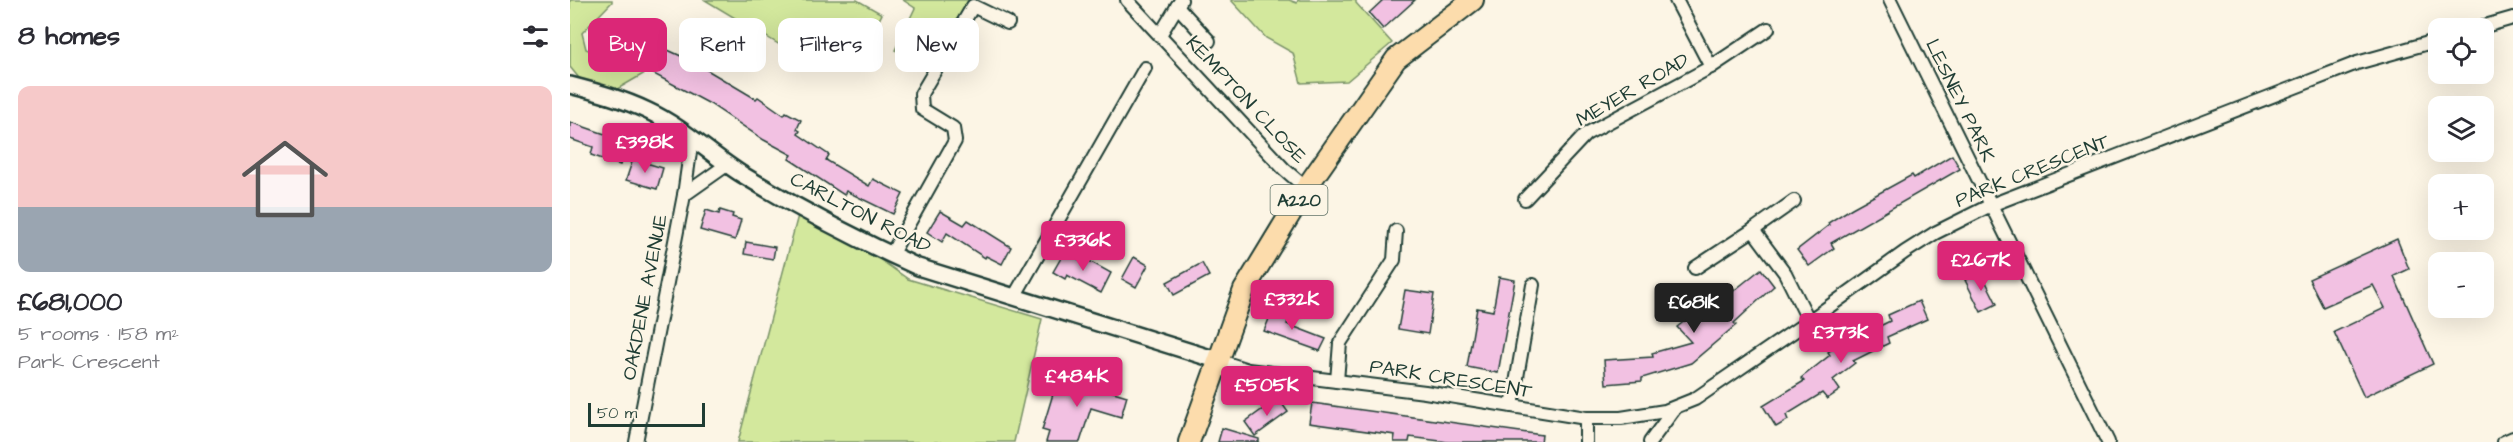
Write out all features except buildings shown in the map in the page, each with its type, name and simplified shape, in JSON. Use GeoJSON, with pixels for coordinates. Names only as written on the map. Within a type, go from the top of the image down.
{"type":"FeatureCollection","features":[{"type":"Feature","properties":{"kind":"main road","name":"A220"},"geometry":{"type":"LineString","coordinates":[[1189,442],[1244,290],[1306,188],[1396,59],[1473,0]]}},
{"type":"Feature","properties":{"kind":"street","name":"KEMPTON CLOSE"},"geometry":{"type":"LineString","coordinates":[[1127,0],[1284,169],[1306,188]]}},
{"type":"Feature","properties":{"kind":"street","name":"MEYER ROAD"},"geometry":{"type":"LineString","coordinates":[[1676,0],[1711,67]]}},
{"type":"Feature","properties":{"kind":"street","name":"LESNEY PARK"},"geometry":{"type":"LineString","coordinates":[[1890,0],[2108,442]]}},
{"type":"Feature","properties":{"kind":"street","name":"KEMPTON CLOSE"},"geometry":{"type":"LineString","coordinates":[[1160,35],[1179,3],[1209,41]]}},
{"type":"Feature","properties":{"kind":"street"},"geometry":{"type":"LineString","coordinates":[[891,255],[955,141],[953,128],[922,109],[921,94],[973,6],[1008,23]]}},
{"type":"Feature","properties":{"kind":"street"},"geometry":{"type":"LineString","coordinates":[[2494,23],[2513,18]]}},
{"type":"Feature","properties":{"kind":"street","name":"MEYER ROAD"},"geometry":{"type":"LineString","coordinates":[[1525,199],[1586,134],[1711,67],[1768,29]]}},
{"type":"Feature","properties":{"kind":"street","name":"PARK CRESCENT"},"geometry":{"type":"LineString","coordinates":[[1220,361],[1248,370],[1425,392],[1586,418],[1647,415],[1695,399],[1905,252],[1935,233],[1991,205],[2357,63],[2428,42]]}},
{"type":"Feature","properties":{"kind":"street"},"geometry":{"type":"LineString","coordinates":[[1014,297],[1144,68]]}},
{"type":"Feature","properties":{"kind":"street","name":"CARLTON ROAD"},"geometry":{"type":"LineString","coordinates":[[570,84],[608,94],[649,111],[728,164],[793,203],[918,267],[1220,361]]}},
{"type":"Feature","properties":{"kind":"street","name":"OAKDENE AVENUE"},"geometry":{"type":"LineString","coordinates":[[636,442],[684,195],[692,138]]}},
{"type":"Feature","properties":{"kind":"street","name":"OAKDENE AVENUE"},"geometry":{"type":"LineString","coordinates":[[684,195],[728,164]]}},
{"type":"Feature","properties":{"kind":"street"},"geometry":{"type":"LineString","coordinates":[[1695,268],[1794,201]]}},
{"type":"Feature","properties":{"kind":"street"},"geometry":{"type":"LineString","coordinates":[[1753,230],[1785,273],[1809,321]]}},
{"type":"Feature","properties":{"kind":"street"},"geometry":{"type":"LineString","coordinates":[[1337,381],[1340,343],[1394,260],[1396,231]]}},
{"type":"Feature","properties":{"kind":"street"},"geometry":{"type":"LineString","coordinates":[[1512,406],[1533,285]]}},
{"type":"Feature","properties":{"kind":"street","name":"PARK CRESCENT"},"geometry":{"type":"LineString","coordinates":[[1650,442],[1676,407]]}},
{"type":"Feature","properties":{"kind":"street"},"geometry":{"type":"LineString","coordinates":[[1586,418],[1586,442]]}},
{"type":"Feature","properties":{"kind":"street"},"geometry":{"type":"LineString","coordinates":[[2504,442],[2513,438]]}},
{"type":"Feature","properties":{"kind":"green space"},"geometry":{"type":"Polygon","coordinates":[[[570,0],[612,0],[597,18],[588,18],[588,27],[582,33],[588,50],[588,72],[645,73],[614,91],[579,78],[570,67],[570,0]]]}},
{"type":"Feature","properties":{"kind":"green space"},"geometry":{"type":"Polygon","coordinates":[[[705,0],[857,0],[882,14],[880,18],[778,18],[778,44],[766,37],[766,18],[735,18],[705,0]]]}},
{"type":"Feature","properties":{"kind":"green space"},"geometry":{"type":"Polygon","coordinates":[[[903,0],[969,0],[959,18],[910,18],[915,8],[903,0]]]}},
{"type":"Feature","properties":{"kind":"green space"},"geometry":{"type":"Polygon","coordinates":[[[1231,0],[1289,0],[1297,3],[1298,0],[1356,0],[1356,3],[1392,43],[1347,81],[1301,83],[1293,53],[1266,38],[1231,0]]]}},
{"type":"Feature","properties":{"kind":"green space"},"geometry":{"type":"Polygon","coordinates":[[[801,204],[908,279],[1042,319],[1014,442],[738,442],[801,204]]]}}]}
